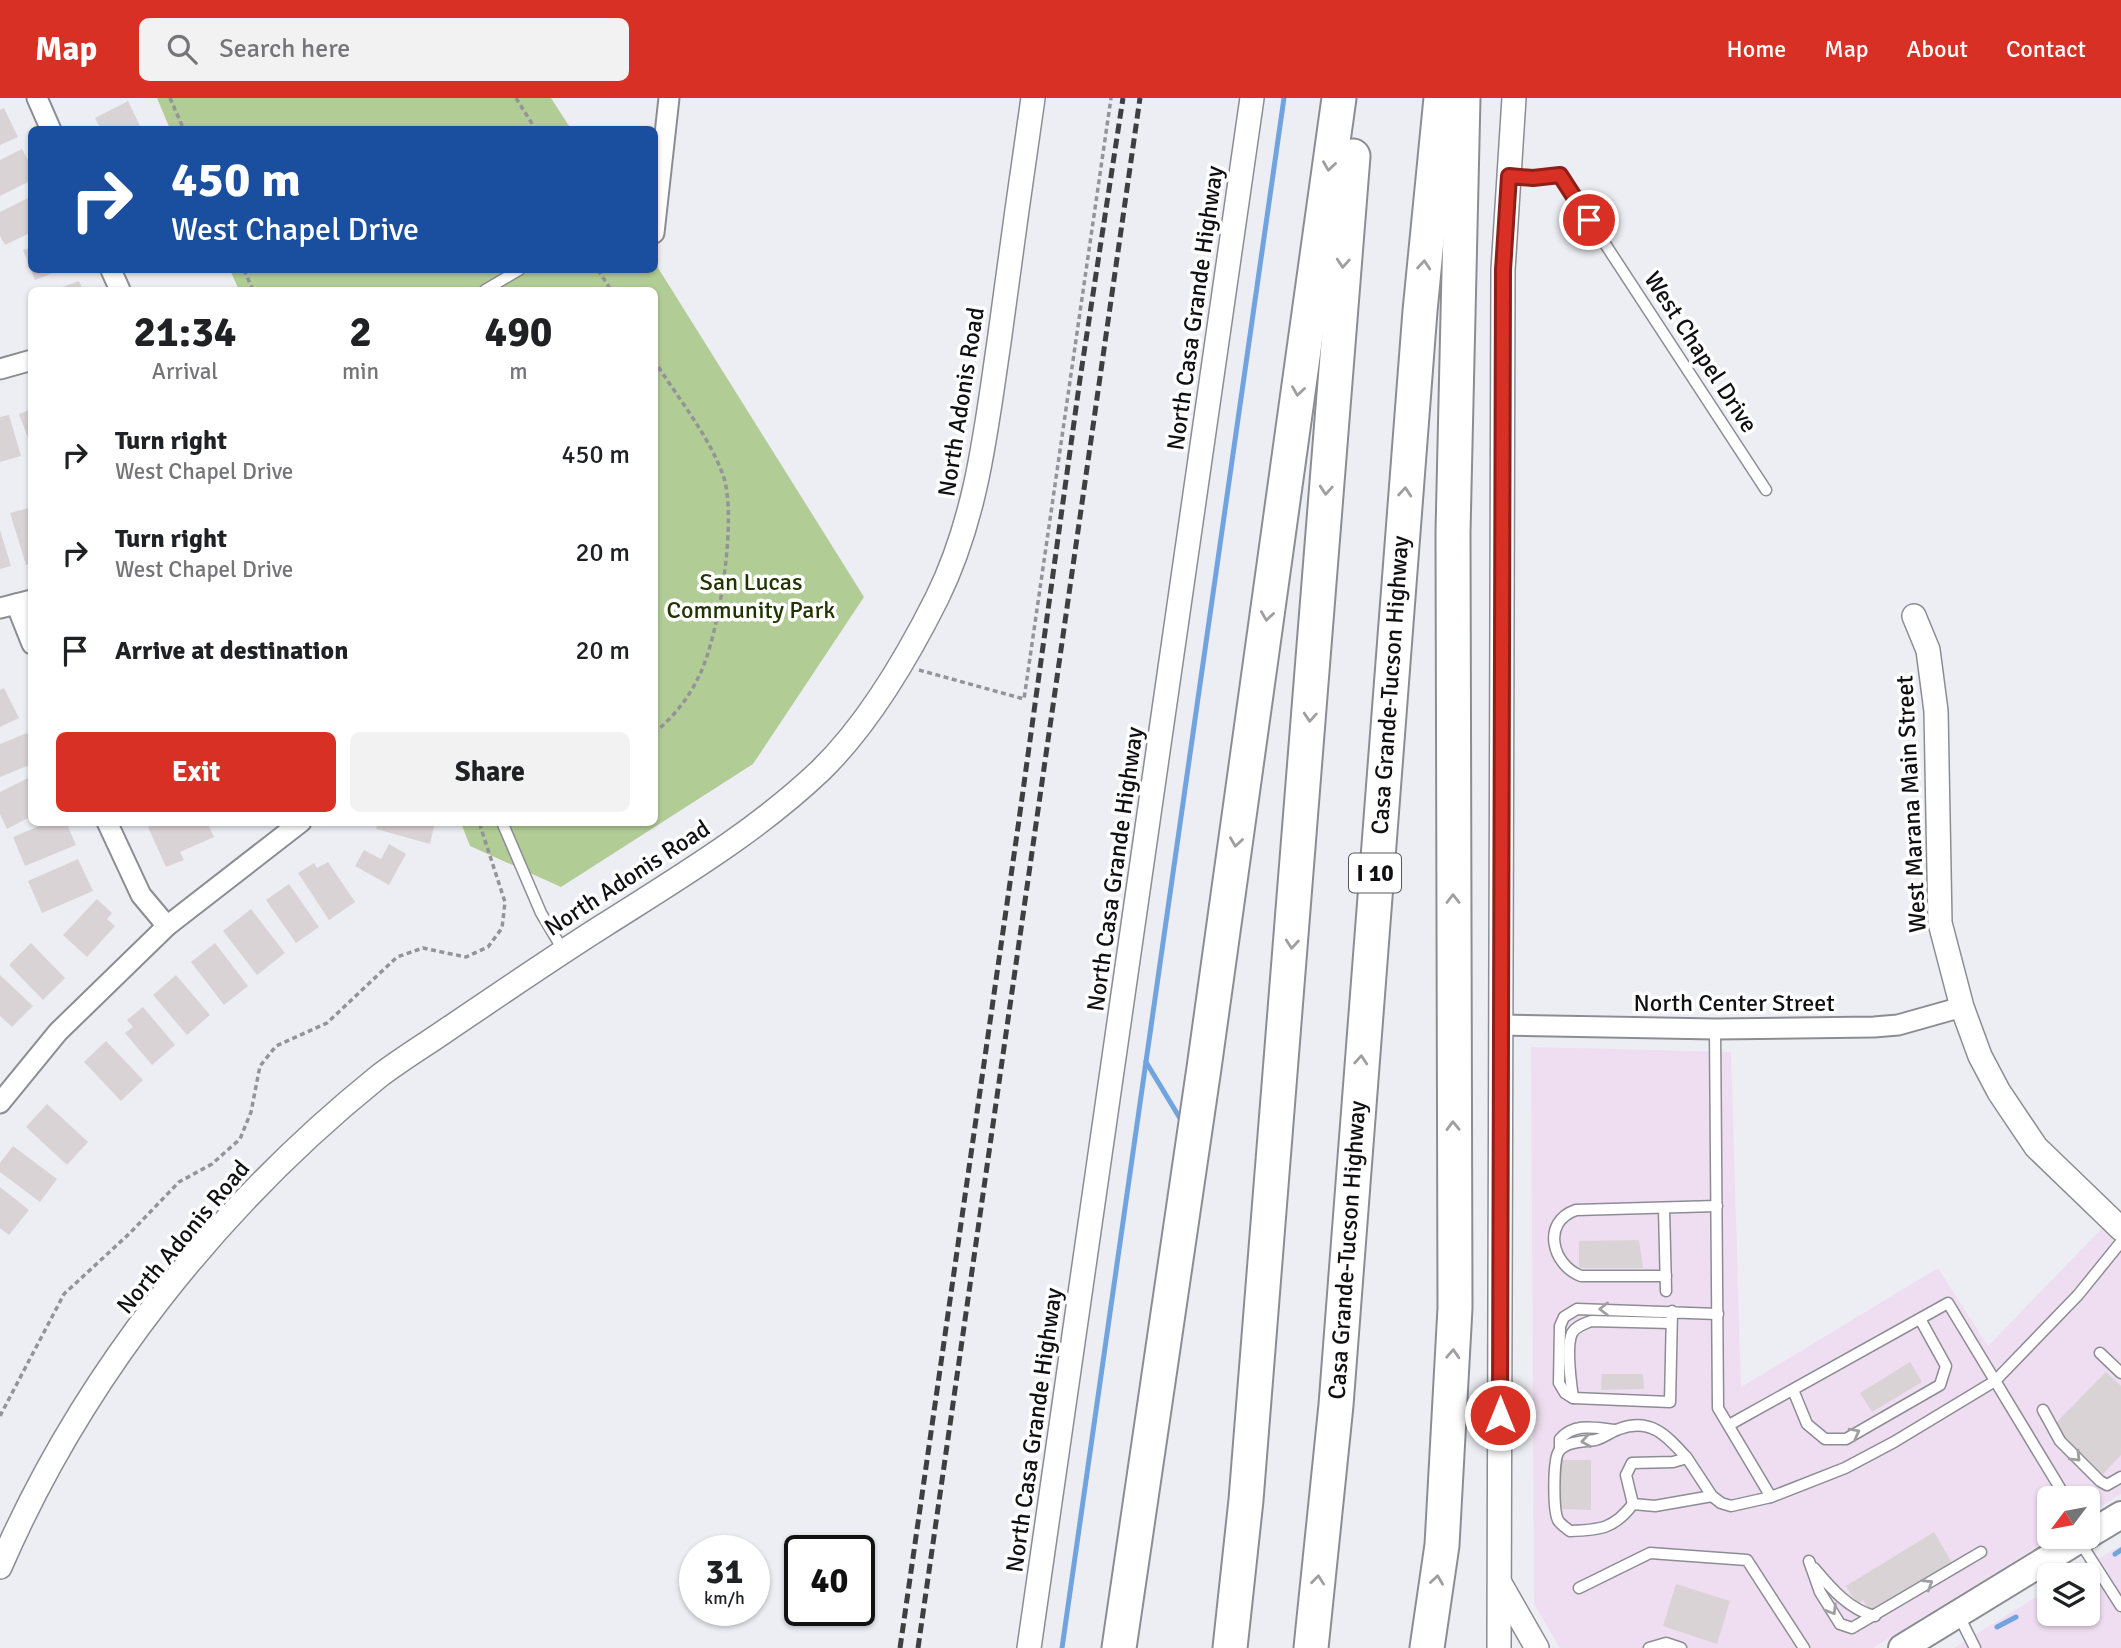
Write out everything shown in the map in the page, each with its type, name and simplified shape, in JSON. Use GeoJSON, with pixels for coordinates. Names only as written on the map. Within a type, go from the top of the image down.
{"type":"FeatureCollection","features":[{"type":"Feature","properties":{"kind":"highway"},"geometry":{"type":"LineString","coordinates":[[1119,1648],[1204,1068],[1339,98]]}},
{"type":"Feature","properties":{"kind":"highway"},"geometry":{"type":"LineString","coordinates":[[1230,1648],[1247,1486],[1307,755],[1348,206],[1359,98]]}},
{"type":"Feature","properties":{"kind":"highway","name":"Casa Grande-Tucson Highway"},"geometry":{"type":"LineString","coordinates":[[1311,1648],[1336,1405],[1420,311],[1441,98]]}},
{"type":"Feature","properties":{"kind":"highway"},"geometry":{"type":"LineString","coordinates":[[1427,1648],[1442,1545],[1455,1308],[1453,532],[1463,98]]}},
{"type":"Feature","properties":{"kind":"main road"},"geometry":{"type":"LineString","coordinates":[[2100,1527],[2121,1515]]}},
{"type":"Feature","properties":{"kind":"main road"},"geometry":{"type":"LineString","coordinates":[[1902,1648],[2064,1549]]}},
{"type":"Feature","properties":{"kind":"street"},"geometry":{"type":"LineString","coordinates":[[37,98],[49,126]]}},
{"type":"Feature","properties":{"kind":"street"},"geometry":{"type":"LineString","coordinates":[[658,197],[669,98]]}},
{"type":"Feature","properties":{"kind":"street","name":"North Adonis Road"},"geometry":{"type":"LineString","coordinates":[[0,1567],[50,1464],[110,1367],[236,1208],[293,1151],[381,1075],[771,814],[824,767],[866,716],[900,665],[940,594],[961,540],[981,473],[1033,98]]}},
{"type":"Feature","properties":{"kind":"street","name":"North Casa Grande Highway"},"geometry":{"type":"LineString","coordinates":[[1029,1648],[1252,98]]}},
{"type":"Feature","properties":{"kind":"street"},"geometry":{"type":"LineString","coordinates":[[1499,1648],[1503,1025],[1503,270],[1514,98]]}},
{"type":"Feature","properties":{"kind":"street"},"geometry":{"type":"LineString","coordinates":[[0,369],[28,361]]}},
{"type":"Feature","properties":{"kind":"street"},"geometry":{"type":"LineString","coordinates":[[16,604],[28,634]]}},
{"type":"Feature","properties":{"kind":"street","name":"West Marana Main Street"},"geometry":{"type":"LineString","coordinates":[[1914,615],[1928,650],[1936,712],[1940,923],[1962,1007],[1980,1056],[2030,1139],[2056,1169],[2121,1229]]}},
{"type":"Feature","properties":{"kind":"street"},"geometry":{"type":"LineString","coordinates":[[109,826],[141,895],[167,926]]}},
{"type":"Feature","properties":{"kind":"street"},"geometry":{"type":"LineString","coordinates":[[0,1104],[58,1032],[167,926],[296,826]]}},
{"type":"Feature","properties":{"kind":"street","name":"North Center Street"},"geometry":{"type":"LineString","coordinates":[[1503,1025],[1714,1029],[1898,1025],[1962,1007]]}},
{"type":"Feature","properties":{"kind":"street"},"geometry":{"type":"LineString","coordinates":[[1499,1582],[1537,1648]]}},
{"type":"Feature","properties":{"kind":"lane","name":"West Chapel Drive"},"geometry":{"type":"LineString","coordinates":[[1509,176],[1533,178],[1560,175],[1766,490]]}},
{"type":"Feature","properties":{"kind":"lane"},"geometry":{"type":"LineString","coordinates":[[490,287],[514,273]]}},
{"type":"Feature","properties":{"kind":"lane"},"geometry":{"type":"LineString","coordinates":[[504,826],[541,913],[564,951]]}},
{"type":"Feature","properties":{"kind":"lane"},"geometry":{"type":"LineString","coordinates":[[1714,1029],[1718,1408],[1771,1497]]}},
{"type":"Feature","properties":{"kind":"lane"},"geometry":{"type":"LineString","coordinates":[[1666,1276],[1581,1276],[1569,1271],[1556,1252],[1555,1229],[1560,1218],[1576,1210],[1717,1206]]}},
{"type":"Feature","properties":{"kind":"lane"},"geometry":{"type":"LineString","coordinates":[[1664,1208],[1667,1291]]}},
{"type":"Feature","properties":{"kind":"lane"},"geometry":{"type":"LineString","coordinates":[[1633,1504],[1614,1524],[1593,1530],[1570,1531],[1559,1522],[1556,1511],[1556,1458],[1560,1449],[1570,1444],[1603,1438],[1632,1425],[1649,1425],[1665,1434],[1687,1458],[1712,1496],[1721,1503],[1731,1506],[1771,1497],[1845,1468],[1995,1381],[2078,1295],[2121,1242]]}},
{"type":"Feature","properties":{"kind":"lane"},"geometry":{"type":"LineString","coordinates":[[1729,1426],[1948,1303],[2059,1486]]}},
{"type":"Feature","properties":{"kind":"lane"},"geometry":{"type":"LineString","coordinates":[[1672,1311],[1670,1402],[1573,1398],[1565,1393],[1559,1383],[1560,1326],[1564,1317],[1577,1309],[1672,1311],[1718,1314]]}},
{"type":"Feature","properties":{"kind":"lane"},"geometry":{"type":"LineString","coordinates":[[1793,1390],[1807,1424],[1825,1439],[1846,1439],[1940,1385],[1946,1366],[1920,1319]]}},
{"type":"Feature","properties":{"kind":"lane"},"geometry":{"type":"LineString","coordinates":[[1573,1398],[1570,1380],[1571,1335],[1579,1325],[1591,1321],[1671,1322]]}},
{"type":"Feature","properties":{"kind":"lane"},"geometry":{"type":"LineString","coordinates":[[2100,1353],[2121,1373]]}},
{"type":"Feature","properties":{"kind":"lane"},"geometry":{"type":"LineString","coordinates":[[2043,1410],[2060,1441],[2100,1481],[2107,1485],[2121,1477]]}},
{"type":"Feature","properties":{"kind":"lane"},"geometry":{"type":"LineString","coordinates":[[1633,1504],[1626,1475],[1632,1463],[1673,1462],[1687,1458]]}},
{"type":"Feature","properties":{"kind":"lane"},"geometry":{"type":"LineString","coordinates":[[1633,1504],[1655,1506],[1712,1496]]}},
{"type":"Feature","properties":{"kind":"lane"},"geometry":{"type":"LineString","coordinates":[[2090,1549],[2121,1606]]}},
{"type":"Feature","properties":{"kind":"lane"},"geometry":{"type":"LineString","coordinates":[[1875,1616],[1865,1614],[1833,1591],[1809,1561],[1821,1592],[1840,1624],[1857,1627],[1981,1552]]}},
{"type":"Feature","properties":{"kind":"lane"},"geometry":{"type":"LineString","coordinates":[[1579,1588],[1650,1553],[1747,1560],[1804,1648]]}},
{"type":"Feature","properties":{"kind":"lane"},"geometry":{"type":"LineString","coordinates":[[1957,1614],[1975,1648]]}},
{"type":"Feature","properties":{"kind":"lane"},"geometry":{"type":"LineString","coordinates":[[1649,1648],[1667,1643],[1681,1648]]}},
{"type":"Feature","properties":{"kind":"path"},"geometry":{"type":"LineString","coordinates":[[170,98],[182,126]]}},
{"type":"Feature","properties":{"kind":"path"},"geometry":{"type":"LineString","coordinates":[[516,98],[534,126]]}},
{"type":"Feature","properties":{"kind":"path"},"geometry":{"type":"LineString","coordinates":[[900,665],[1024,699],[1111,98]]}},
{"type":"Feature","properties":{"kind":"path"},"geometry":{"type":"LineString","coordinates":[[658,366],[719,465],[726,486],[729,513],[711,646],[692,690],[658,730]]}},
{"type":"Feature","properties":{"kind":"path"},"geometry":{"type":"LineString","coordinates":[[0,1416],[64,1294],[130,1233],[179,1182],[212,1164],[240,1139],[250,1112],[260,1066],[276,1046],[327,1023],[397,957],[423,948],[466,957],[488,947],[502,928],[505,902],[480,826]]}},
{"type":"Feature","properties":{"kind":"shaded area"},"geometry":{"type":"Polygon","coordinates":[[[1531,1047],[1731,1052],[1741,1387],[1938,1268],[1988,1346],[2103,1227],[2121,1245],[2121,1494],[2100,1507],[2100,1486],[2037,1486],[2037,1547],[1873,1648],[1560,1648],[1534,1604],[1531,1047]]]}},
{"type":"Feature","properties":{"kind":"shaded area"},"geometry":{"type":"Polygon","coordinates":[[[2121,1545],[2121,1648],[1954,1648],[2037,1596],[2037,1626],[2100,1626],[2100,1563],[2092,1563],[2121,1545]]]}},
{"type":"Feature","properties":{"kind":"green space"},"geometry":{"type":"Polygon","coordinates":[[[157,98],[551,98],[569,126],[169,126],[157,98]]]}},
{"type":"Feature","properties":{"kind":"green space","name":"San Lucas Community Park"},"geometry":{"type":"Polygon","coordinates":[[[658,268],[864,597],[753,764],[658,825],[658,287],[238,287],[231,273],[658,273],[658,268]]]}},
{"type":"Feature","properties":{"kind":"green space","name":"San Lucas Community Park"},"geometry":{"type":"Polygon","coordinates":[[[462,826],[656,826],[561,887],[470,846],[462,826]]]}},
{"type":"Feature","properties":{"kind":"building"},"geometry":{"type":"Polygon","coordinates":[[[128,101],[140,126],[99,126],[95,118],[128,101]]]}},
{"type":"Feature","properties":{"kind":"building"},"geometry":{"type":"Polygon","coordinates":[[[4,108],[18,137],[0,145],[0,110],[4,108]]]}},
{"type":"Feature","properties":{"kind":"building"},"geometry":{"type":"Polygon","coordinates":[[[22,149],[28,160],[28,182],[0,196],[0,160],[22,149]]]}},
{"type":"Feature","properties":{"kind":"building"},"geometry":{"type":"Polygon","coordinates":[[[28,198],[28,234],[5,245],[0,236],[0,212],[28,198]]]}},
{"type":"Feature","properties":{"kind":"building"},"geometry":{"type":"Polygon","coordinates":[[[28,248],[28,262],[23,250],[28,248]]]}},
{"type":"Feature","properties":{"kind":"building"},"geometry":{"type":"Polygon","coordinates":[[[32,273],[53,273],[35,280],[32,273]]]}},
{"type":"Feature","properties":{"kind":"building"},"geometry":{"type":"Polygon","coordinates":[[[79,281],[82,287],[62,287],[79,281]]]}},
{"type":"Feature","properties":{"kind":"building"},"geometry":{"type":"Polygon","coordinates":[[[28,411],[28,438],[19,414],[28,411]]]}},
{"type":"Feature","properties":{"kind":"building"},"geometry":{"type":"Polygon","coordinates":[[[9,415],[21,456],[0,462],[0,417],[9,415]]]}},
{"type":"Feature","properties":{"kind":"building"},"geometry":{"type":"Polygon","coordinates":[[[28,508],[28,565],[26,565],[10,513],[28,508]]]}},
{"type":"Feature","properties":{"kind":"building"},"geometry":{"type":"Polygon","coordinates":[[[0,530],[11,566],[0,569],[0,530]]]}},
{"type":"Feature","properties":{"kind":"building"},"geometry":{"type":"Polygon","coordinates":[[[4,688],[19,718],[0,727],[0,690],[4,688]]]}},
{"type":"Feature","properties":{"kind":"building"},"geometry":{"type":"Polygon","coordinates":[[[27,733],[28,766],[0,777],[0,744],[27,733]]]}},
{"type":"Feature","properties":{"kind":"building"},"geometry":{"type":"Polygon","coordinates":[[[28,778],[28,818],[7,829],[0,814],[0,792],[28,778]]]}},
{"type":"Feature","properties":{"kind":"building"},"geometry":{"type":"Polygon","coordinates":[[[39,826],[68,826],[76,845],[25,866],[13,837],[39,826]]]}},
{"type":"Feature","properties":{"kind":"building"},"geometry":{"type":"Polygon","coordinates":[[[209,826],[214,837],[180,852],[184,860],[166,867],[148,827],[209,826]]]}},
{"type":"Feature","properties":{"kind":"building"},"geometry":{"type":"Polygon","coordinates":[[[377,826],[434,826],[430,844],[376,829],[377,826]]]}},
{"type":"Feature","properties":{"kind":"building"},"geometry":{"type":"Polygon","coordinates":[[[389,844],[406,854],[389,885],[355,866],[364,850],[381,859],[389,844]]]}},
{"type":"Feature","properties":{"kind":"building"},"geometry":{"type":"Polygon","coordinates":[[[78,859],[93,891],[42,913],[28,881],[78,859]]]}},
{"type":"Feature","properties":{"kind":"building"},"geometry":{"type":"Polygon","coordinates":[[[328,862],[355,902],[329,920],[298,873],[314,863],[317,868],[328,862]]]}},
{"type":"Feature","properties":{"kind":"building"},"geometry":{"type":"Polygon","coordinates":[[[289,884],[319,927],[296,943],[266,900],[289,884]]]}},
{"type":"Feature","properties":{"kind":"building"},"geometry":{"type":"Polygon","coordinates":[[[97,899],[112,913],[107,919],[115,926],[87,957],[63,935],[97,899]]]}},
{"type":"Feature","properties":{"kind":"building"},"geometry":{"type":"Polygon","coordinates":[[[251,909],[285,953],[257,975],[223,931],[251,909]]]}},
{"type":"Feature","properties":{"kind":"building"},"geometry":{"type":"Polygon","coordinates":[[[31,943],[65,978],[43,1000],[9,965],[31,943]]]}},
{"type":"Feature","properties":{"kind":"building"},"geometry":{"type":"Polygon","coordinates":[[[215,943],[248,986],[224,1005],[191,962],[215,943]]]}},
{"type":"Feature","properties":{"kind":"building"},"geometry":{"type":"Polygon","coordinates":[[[0,975],[33,1006],[12,1027],[0,1016],[0,975]]]}},
{"type":"Feature","properties":{"kind":"building"},"geometry":{"type":"Polygon","coordinates":[[[176,975],[210,1015],[187,1035],[153,995],[176,975]]]}},
{"type":"Feature","properties":{"kind":"building"},"geometry":{"type":"Polygon","coordinates":[[[143,1007],[175,1045],[152,1065],[125,1033],[133,1027],[127,1020],[143,1007]]]}},
{"type":"Feature","properties":{"kind":"building"},"geometry":{"type":"Polygon","coordinates":[[[106,1041],[143,1080],[121,1101],[84,1062],[106,1041]]]}},
{"type":"Feature","properties":{"kind":"building"},"geometry":{"type":"Polygon","coordinates":[[[47,1104],[88,1142],[67,1165],[26,1127],[47,1104]]]}},
{"type":"Feature","properties":{"kind":"building"},"geometry":{"type":"Polygon","coordinates":[[[13,1146],[57,1179],[40,1202],[0,1172],[0,1163],[13,1146]]]}},
{"type":"Feature","properties":{"kind":"building"},"geometry":{"type":"Polygon","coordinates":[[[0,1187],[29,1210],[9,1235],[0,1228],[0,1187]]]}},
{"type":"Feature","properties":{"kind":"building"},"geometry":{"type":"Polygon","coordinates":[[[1639,1240],[1643,1268],[1579,1268],[1579,1241],[1639,1240]]]}},
{"type":"Feature","properties":{"kind":"building"},"geometry":{"type":"Polygon","coordinates":[[[1910,1362],[1922,1382],[1872,1412],[1860,1393],[1910,1362]]]}},
{"type":"Feature","properties":{"kind":"building"},"geometry":{"type":"Polygon","coordinates":[[[2106,1372],[2121,1386],[2121,1455],[2103,1474],[2053,1426],[2106,1372]]]}},
{"type":"Feature","properties":{"kind":"building"},"geometry":{"type":"Polygon","coordinates":[[[1602,1374],[1643,1374],[1644,1389],[1601,1390],[1602,1374]]]}},
{"type":"Feature","properties":{"kind":"building"},"geometry":{"type":"Polygon","coordinates":[[[1558,1460],[1591,1460],[1591,1510],[1558,1509],[1558,1460]]]}},
{"type":"Feature","properties":{"kind":"building"},"geometry":{"type":"Polygon","coordinates":[[[1934,1532],[1952,1563],[1871,1613],[1863,1600],[1857,1604],[1846,1586],[1934,1532]]]}},
{"type":"Feature","properties":{"kind":"building"},"geometry":{"type":"Polygon","coordinates":[[[1676,1584],[1730,1601],[1717,1644],[1663,1626],[1676,1584]]]}},
{"type":"Feature","properties":{"kind":"waterway"},"geometry":{"type":"LineString","coordinates":[[1062,1648],[1284,98]]}},
{"type":"Feature","properties":{"kind":"waterway"},"geometry":{"type":"LineString","coordinates":[[1146,1062],[1181,1120]]}},
{"type":"Feature","properties":{"kind":"waterway"},"geometry":{"type":"LineString","coordinates":[[2115,1554],[2121,1550]]}},
{"type":"Feature","properties":{"kind":"waterway"},"geometry":{"type":"LineString","coordinates":[[1997,1627],[2016,1617]]}},
{"type":"Feature","properties":{"kind":"railway"},"geometry":{"type":"LineString","coordinates":[[900,1648],[1080,379],[1123,98]]}},
{"type":"Feature","properties":{"kind":"railway"},"geometry":{"type":"LineString","coordinates":[[918,1648],[1140,98]]}},
{"type":"Feature","properties":{"kind":"route"},"geometry":{"type":"LineString","coordinates":[[1500,1415],[1503,270],[1509,176],[1533,178],[1560,175],[1589,220]]}}]}
